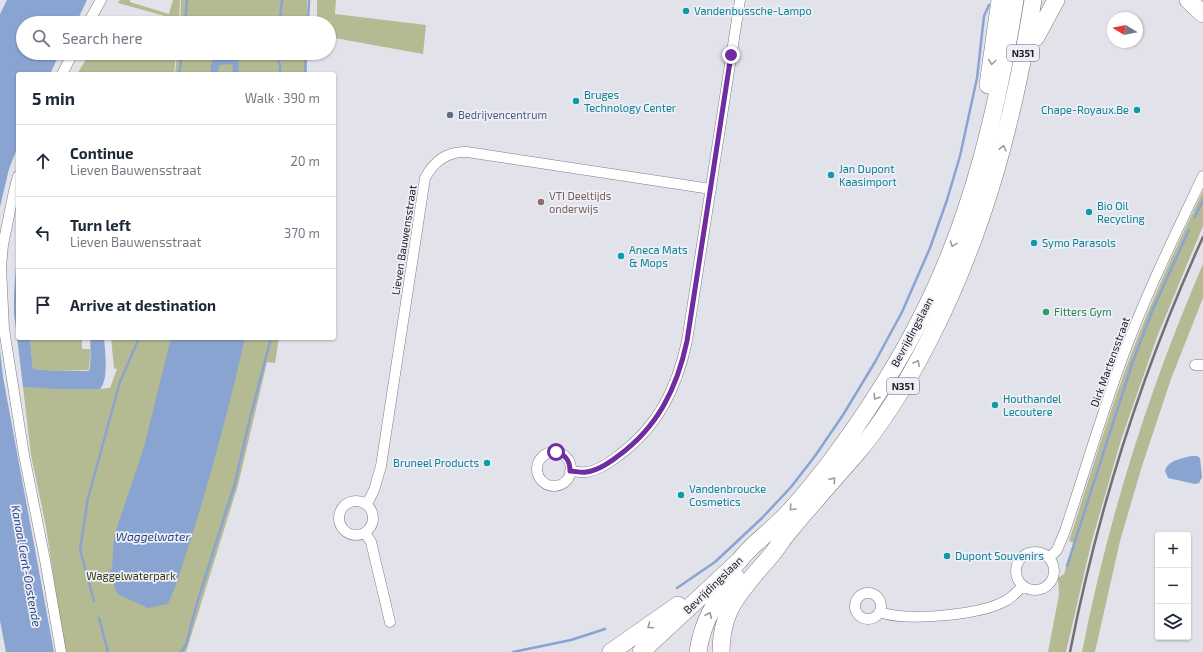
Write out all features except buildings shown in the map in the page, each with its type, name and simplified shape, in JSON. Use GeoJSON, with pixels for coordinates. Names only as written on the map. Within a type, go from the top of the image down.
{"type":"FeatureCollection","features":[{"type":"Feature","properties":{"kind":"highway"},"geometry":{"type":"LineString","coordinates":[[997,0],[997,24]]}},
{"type":"Feature","properties":{"kind":"highway"},"geometry":{"type":"LineString","coordinates":[[967,207],[966,180],[975,150],[983,112],[1000,0]]}},
{"type":"Feature","properties":{"kind":"highway","name":"Bevrijdingslaan"},"geometry":{"type":"LineString","coordinates":[[641,652],[739,561],[748,549],[780,522],[801,499],[846,441],[879,392],[903,352],[938,281],[967,207],[982,158],[1001,78],[1015,0]]}},
{"type":"Feature","properties":{"kind":"highway","name":"Bevrijdingslaan"},"geometry":{"type":"LineString","coordinates":[[789,531],[858,451],[889,410],[916,366],[946,307],[972,246],[1003,149],[1013,107],[1033,0]]}},
{"type":"Feature","properties":{"kind":"highway"},"geometry":{"type":"LineString","coordinates":[[1013,107],[1024,87],[1045,0]]}},
{"type":"Feature","properties":{"kind":"highway"},"geometry":{"type":"LineString","coordinates":[[1036,37],[1056,0]]}},
{"type":"Feature","properties":{"kind":"highway"},"geometry":{"type":"LineString","coordinates":[[1188,0],[1203,14]]}},
{"type":"Feature","properties":{"kind":"highway","name":"N351"},"geometry":{"type":"LineString","coordinates":[[698,652],[704,626],[723,592],[748,565],[789,531]]}},
{"type":"Feature","properties":{"kind":"highway","name":"N351"},"geometry":{"type":"LineString","coordinates":[[721,652],[723,630],[729,611],[742,589],[789,531]]}},
{"type":"Feature","properties":{"kind":"highway","name":"N351"},"geometry":{"type":"LineString","coordinates":[[611,652],[665,615],[748,549]]}},
{"type":"Feature","properties":{"kind":"street"},"geometry":{"type":"LineString","coordinates":[[92,16],[101,0]]}},
{"type":"Feature","properties":{"kind":"street"},"geometry":{"type":"LineString","coordinates":[[570,471],[586,472],[598,468],[624,452],[648,428],[669,397],[683,362],[740,0]]}},
{"type":"Feature","properties":{"kind":"street"},"geometry":{"type":"LineString","coordinates":[[63,72],[69,60]]}},
{"type":"Feature","properties":{"kind":"street","name":"Lieven Bauwensstraat"},"geometry":{"type":"LineString","coordinates":[[367,504],[374,490],[381,466],[425,178],[436,162],[450,154],[467,152],[711,189]]}},
{"type":"Feature","properties":{"kind":"street","name":"Dirk Martensstraat"},"geometry":{"type":"LineString","coordinates":[[1049,558],[1057,550],[1066,531],[1107,400],[1122,358],[1148,294],[1203,176]]}},
{"type":"Feature","properties":{"kind":"street"},"geometry":{"type":"LineString","coordinates":[[16,184],[3,245],[1,267],[4,329],[24,455],[46,560],[61,652]]}},
{"type":"Feature","properties":{"kind":"street"},"geometry":{"type":"LineString","coordinates":[[356,500],[367,504],[371,509],[373,520],[371,526],[365,533],[355,535],[344,531],[340,527],[338,514],[341,508],[350,501],[356,500]]}},
{"type":"Feature","properties":{"kind":"street"},"geometry":{"type":"LineString","coordinates":[[365,533],[371,542],[390,622]]}},
{"type":"Feature","properties":{"kind":"street"},"geometry":{"type":"LineString","coordinates":[[1035,552],[1043,554],[1049,558],[1053,565],[1054,573],[1049,584],[1036,590],[1023,586],[1018,580],[1016,572],[1017,565],[1021,558],[1027,554],[1035,552]]}},
{"type":"Feature","properties":{"kind":"street"},"geometry":{"type":"LineString","coordinates":[[880,612],[889,615],[924,616],[957,613],[985,608],[1006,600],[1017,593],[1023,586]]}},
{"type":"Feature","properties":{"kind":"green space"},"geometry":{"type":"Polygon","coordinates":[[[120,0],[130,0],[130,2],[169,14],[173,0],[180,0],[179,16],[165,16],[118,3],[120,0]]]}},
{"type":"Feature","properties":{"kind":"green space"},"geometry":{"type":"Polygon","coordinates":[[[181,0],[307,0],[307,16],[180,16],[181,0]]]}},
{"type":"Feature","properties":{"kind":"green space"},"geometry":{"type":"Polygon","coordinates":[[[317,0],[336,0],[335,14],[426,25],[423,54],[336,38],[336,16],[317,16],[317,0]]]}},
{"type":"Feature","properties":{"kind":"green space"},"geometry":{"type":"Polygon","coordinates":[[[86,60],[175,60],[174,72],[78,72],[86,60]]]}},
{"type":"Feature","properties":{"kind":"green space"},"geometry":{"type":"Polygon","coordinates":[[[176,60],[307,60],[307,72],[175,72],[176,60]]]}},
{"type":"Feature","properties":{"kind":"green space"},"geometry":{"type":"Polygon","coordinates":[[[1203,191],[1203,226],[1157,337],[1121,440],[1091,544],[1066,652],[1048,652],[1059,595],[1058,578],[1064,574],[1074,543],[1069,541],[1111,411],[1134,346],[1172,257],[1203,191]]]}},
{"type":"Feature","properties":{"kind":"green space"},"geometry":{"type":"Polygon","coordinates":[[[1203,264],[1203,298],[1171,379],[1142,466],[1120,541],[1095,652],[1082,652],[1104,553],[1132,455],[1165,359],[1203,264]]]}},
{"type":"Feature","properties":{"kind":"green space"},"geometry":{"type":"Polygon","coordinates":[[[30,340],[82,340],[82,349],[90,349],[90,340],[91,344],[89,370],[56,371],[33,369],[30,340]]]}},
{"type":"Feature","properties":{"kind":"green space","name":"Waggelwaterpark"},"geometry":{"type":"Polygon","coordinates":[[[111,340],[279,340],[275,363],[267,362],[238,485],[186,652],[65,652],[46,527],[31,455],[23,387],[110,388],[117,369],[114,368],[111,340]]]}},
{"type":"Feature","properties":{"kind":"water"},"geometry":{"type":"Polygon","coordinates":[[[7,0],[87,0],[79,16],[16,16],[16,60],[57,60],[51,72],[16,72],[16,151],[9,169],[0,207],[0,14],[7,0]]]}},
{"type":"Feature","properties":{"kind":"water"},"geometry":{"type":"Polygon","coordinates":[[[212,60],[238,60],[239,72],[232,72],[233,64],[219,65],[218,72],[210,72],[212,60]]]}},
{"type":"Feature","properties":{"kind":"water"},"geometry":{"type":"Polygon","coordinates":[[[16,267],[16,329],[14,313],[16,267]]]}},
{"type":"Feature","properties":{"kind":"water"},"geometry":{"type":"Polygon","coordinates":[[[17,340],[30,340],[33,369],[89,371],[90,340],[104,340],[106,357],[105,379],[100,389],[23,387],[17,340]]]}},
{"type":"Feature","properties":{"kind":"water","name":"Waggelwater"},"geometry":{"type":"Polygon","coordinates":[[[171,340],[245,340],[213,463],[175,587],[168,604],[148,608],[119,595],[115,589],[113,579],[107,573],[112,569],[114,536],[144,447],[171,340]]]}},
{"type":"Feature","properties":{"kind":"water","name":"Kanaal Gent-Oostende"},"geometry":{"type":"Polygon","coordinates":[[[0,350],[3,377],[54,652],[6,652],[0,621],[0,350]]]}},
{"type":"Feature","properties":{"kind":"water"},"geometry":{"type":"Polygon","coordinates":[[[1197,456],[1200,458],[1202,477],[1199,483],[1195,484],[1168,478],[1165,471],[1169,464],[1175,460],[1197,456]]]}},
{"type":"Feature","properties":{"kind":"waterway"},"geometry":{"type":"LineString","coordinates":[[186,16],[187,0]]}},
{"type":"Feature","properties":{"kind":"waterway"},"geometry":{"type":"LineString","coordinates":[[280,16],[282,0]]}},
{"type":"Feature","properties":{"kind":"waterway"},"geometry":{"type":"LineString","coordinates":[[308,16],[309,0]]}},
{"type":"Feature","properties":{"kind":"waterway"},"geometry":{"type":"LineString","coordinates":[[677,588],[715,562],[762,518],[791,487],[815,456],[843,415],[875,362],[902,312],[930,248],[947,200],[960,156],[977,78],[984,16],[989,5]]}},
{"type":"Feature","properties":{"kind":"waterway"},"geometry":{"type":"LineString","coordinates":[[179,72],[181,60]]}},
{"type":"Feature","properties":{"kind":"waterway"},"geometry":{"type":"LineString","coordinates":[[278,60],[280,72]]}},
{"type":"Feature","properties":{"kind":"waterway"},"geometry":{"type":"LineString","coordinates":[[305,72],[306,60]]}},
{"type":"Feature","properties":{"kind":"waterway"},"geometry":{"type":"LineString","coordinates":[[1195,217],[1203,200]]}},
{"type":"Feature","properties":{"kind":"waterway"},"geometry":{"type":"LineString","coordinates":[[1067,566],[1132,364],[1153,309],[1189,230]]}},
{"type":"Feature","properties":{"kind":"waterway"},"geometry":{"type":"LineString","coordinates":[[94,601],[80,550],[88,498],[120,382],[138,340]]}},
{"type":"Feature","properties":{"kind":"waterway"},"geometry":{"type":"LineString","coordinates":[[181,652],[186,645],[197,603],[235,483],[270,340]]}},
{"type":"Feature","properties":{"kind":"waterway"},"geometry":{"type":"LineString","coordinates":[[99,618],[108,652]]}},
{"type":"Feature","properties":{"kind":"waterway"},"geometry":{"type":"LineString","coordinates":[[513,652],[571,640],[605,629]]}},
{"type":"Feature","properties":{"kind":"railway"},"geometry":{"type":"LineString","coordinates":[[1070,652],[1094,545],[1124,440],[1161,337],[1203,237]]}},
{"type":"Feature","properties":{"kind":"place","name":"Vandenbussche-Lampo"},"geometry":{"type":"Point","coordinates":[686,11]}},
{"type":"Feature","properties":{"kind":"place","name":"Bruges Technology Center"},"geometry":{"type":"Point","coordinates":[576,101]}},
{"type":"Feature","properties":{"kind":"place","name":"Chape-Royaux.Be"},"geometry":{"type":"Point","coordinates":[1137,110]}},
{"type":"Feature","properties":{"kind":"place","name":"Bedrijvencentrum"},"geometry":{"type":"Point","coordinates":[450,115]}},
{"type":"Feature","properties":{"kind":"place","name":"Jan Dupont Kaasimport"},"geometry":{"type":"Point","coordinates":[831,175]}},
{"type":"Feature","properties":{"kind":"place","name":"VTI Deeltijds onderwijs"},"geometry":{"type":"Point","coordinates":[541,202]}},
{"type":"Feature","properties":{"kind":"place","name":"Bio Oil Recycling"},"geometry":{"type":"Point","coordinates":[1089,212]}},
{"type":"Feature","properties":{"kind":"place","name":"Symo Parasols"},"geometry":{"type":"Point","coordinates":[1034,243]}},
{"type":"Feature","properties":{"kind":"place","name":"Aneca Mats & Mops"},"geometry":{"type":"Point","coordinates":[621,256]}},
{"type":"Feature","properties":{"kind":"place","name":"Fitters Gym"},"geometry":{"type":"Point","coordinates":[1046,312]}},
{"type":"Feature","properties":{"kind":"place","name":"Houthandel Lecoutere"},"geometry":{"type":"Point","coordinates":[995,405]}},
{"type":"Feature","properties":{"kind":"place","name":"Bruneel Products"},"geometry":{"type":"Point","coordinates":[487,463]}},
{"type":"Feature","properties":{"kind":"place","name":"Vandenbroucke Cosmetics"},"geometry":{"type":"Point","coordinates":[681,495]}},
{"type":"Feature","properties":{"kind":"place","name":"Dupont Souvenirs"},"geometry":{"type":"Point","coordinates":[947,556]}},
{"type":"Feature","properties":{"kind":"route"},"geometry":{"type":"LineString","coordinates":[[556,452],[561,454],[568,461],[570,471],[586,472],[598,468],[610,462],[640,438],[656,418],[669,397],[683,362],[687,341],[731,55]]}}]}
